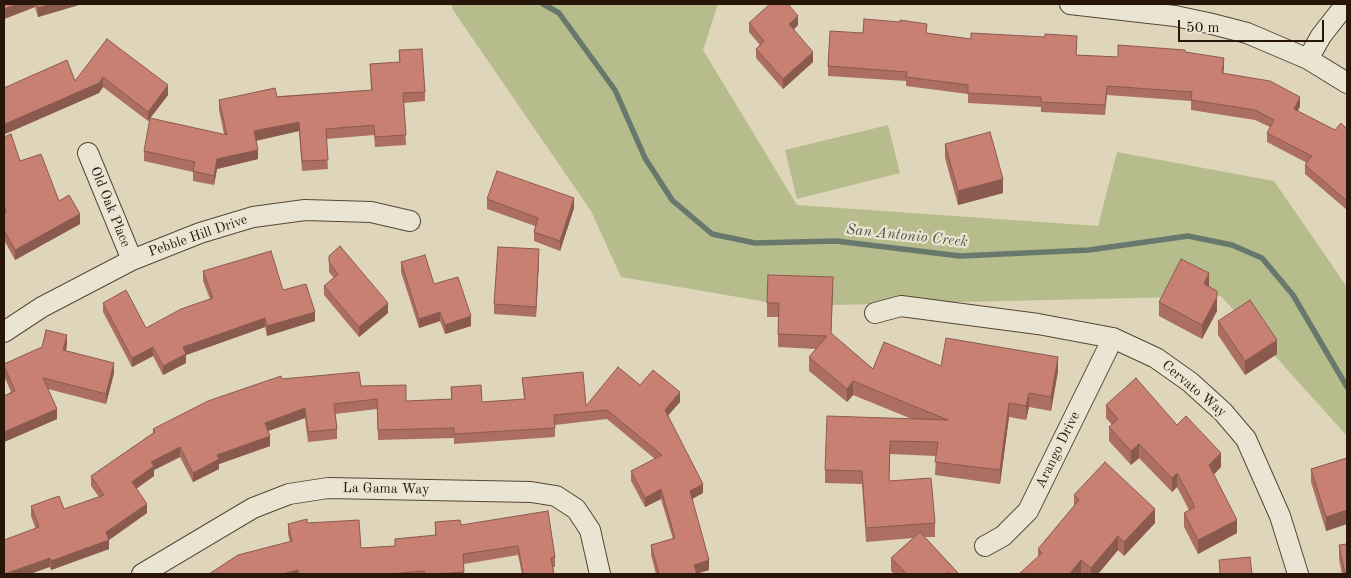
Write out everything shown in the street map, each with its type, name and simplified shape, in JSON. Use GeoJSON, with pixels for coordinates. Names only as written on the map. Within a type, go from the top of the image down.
{"type":"FeatureCollection","features":[{"type":"Feature","properties":{"kind":"street"},"geometry":{"type":"LineString","coordinates":[[1070,4],[1175,16],[1247,33],[1308,59],[1347,83]]}},
{"type":"Feature","properties":{"kind":"street"},"geometry":{"type":"LineString","coordinates":[[1308,59],[1322,36],[1346,4]]}},
{"type":"Feature","properties":{"kind":"street","name":"Old Oak Place"},"geometry":{"type":"LineString","coordinates":[[88,153],[132,260]]}},
{"type":"Feature","properties":{"kind":"street","name":"Pebble Hill Drive"},"geometry":{"type":"LineString","coordinates":[[4,332],[42,307],[132,260],[200,233],[253,217],[306,210],[371,212],[410,221]]}},
{"type":"Feature","properties":{"kind":"street","name":"Cervato Way"},"geometry":{"type":"LineString","coordinates":[[875,314],[901,306],[1038,324],[1112,338],[1156,358],[1190,382],[1223,412],[1246,439],[1280,516],[1298,574]]}},
{"type":"Feature","properties":{"kind":"street","name":"Arango Drive"},"geometry":{"type":"LineString","coordinates":[[985,546],[1002,536],[1028,511],[1112,338]]}},
{"type":"Feature","properties":{"kind":"street","name":"La Gama Way"},"geometry":{"type":"LineString","coordinates":[[142,574],[253,508],[290,494],[328,488],[531,492],[556,496],[576,509],[590,530],[600,574]]}},
{"type":"Feature","properties":{"kind":"green space"},"geometry":{"type":"Polygon","coordinates":[[[451,4],[718,4],[703,50],[797,205],[1098,226],[1117,152],[1274,181],[1347,287],[1347,436],[1221,296],[790,306],[621,277],[591,211],[453,10],[451,4]]]}},
{"type":"Feature","properties":{"kind":"green space"},"geometry":{"type":"Polygon","coordinates":[[[888,125],[900,173],[797,199],[785,150],[888,125]]]}},
{"type":"Feature","properties":{"kind":"building"},"geometry":{"type":"Polygon","coordinates":[[[4,4],[18,4],[4,9],[4,4]]]}},
{"type":"Feature","properties":{"kind":"building"},"geometry":{"type":"Polygon","coordinates":[[[37,4],[51,4],[38,8],[37,4]]]}},
{"type":"Feature","properties":{"kind":"building"},"geometry":{"type":"Polygon","coordinates":[[[770,4],[788,4],[798,16],[789,24],[813,52],[783,79],[756,49],[764,41],[749,23],[770,4]]]}},
{"type":"Feature","properties":{"kind":"building"},"geometry":{"type":"Polygon","coordinates":[[[864,19],[900,22],[900,20],[927,24],[926,33],[971,39],[971,33],[1045,37],[1045,34],[1077,36],[1076,55],[1118,57],[1118,45],[1185,50],[1185,52],[1224,58],[1222,73],[1270,81],[1300,97],[1294,109],[1335,130],[1341,123],[1347,129],[1347,201],[1305,165],[1312,156],[1267,133],[1274,120],[1255,110],[1191,100],[1192,92],[1107,86],[1105,105],[1041,102],[1041,97],[968,93],[968,85],[906,77],[907,72],[828,66],[830,31],[863,33],[864,19]]]}},
{"type":"Feature","properties":{"kind":"building"},"geometry":{"type":"Polygon","coordinates":[[[107,39],[168,85],[148,112],[103,77],[99,83],[5,124],[4,88],[67,60],[75,81],[107,39]]]}},
{"type":"Feature","properties":{"kind":"building"},"geometry":{"type":"Polygon","coordinates":[[[422,49],[425,92],[403,93],[406,135],[375,137],[374,125],[326,129],[328,160],[302,161],[299,122],[254,131],[258,150],[217,159],[214,176],[193,171],[195,162],[144,151],[150,118],[227,135],[219,100],[275,88],[277,97],[372,90],[370,64],[400,62],[399,50],[422,49]]]}},
{"type":"Feature","properties":{"kind":"building"},"geometry":{"type":"Polygon","coordinates":[[[990,132],[1003,179],[958,191],[945,144],[990,132]]]}},
{"type":"Feature","properties":{"kind":"building"},"geometry":{"type":"Polygon","coordinates":[[[11,134],[20,161],[41,154],[59,201],[69,195],[80,214],[15,250],[4,230],[4,214],[6,212],[4,205],[4,137],[11,134]]]}},
{"type":"Feature","properties":{"kind":"building"},"geometry":{"type":"Polygon","coordinates":[[[497,171],[574,198],[560,241],[534,232],[538,218],[487,199],[497,171]]]}},
{"type":"Feature","properties":{"kind":"building"},"geometry":{"type":"Polygon","coordinates":[[[340,246],[388,303],[359,327],[324,286],[338,274],[329,262],[329,256],[340,246]]]}},
{"type":"Feature","properties":{"kind":"building"},"geometry":{"type":"Polygon","coordinates":[[[498,247],[539,249],[536,307],[494,304],[498,247]]]}},
{"type":"Feature","properties":{"kind":"building"},"geometry":{"type":"Polygon","coordinates":[[[271,251],[283,290],[306,284],[315,312],[267,326],[265,318],[183,347],[186,354],[163,366],[153,347],[132,358],[103,303],[126,290],[146,328],[181,309],[213,298],[203,271],[271,251]]]}},
{"type":"Feature","properties":{"kind":"building"},"geometry":{"type":"Polygon","coordinates":[[[425,255],[434,284],[458,277],[471,316],[445,325],[440,312],[419,319],[401,262],[425,255]]]}},
{"type":"Feature","properties":{"kind":"building"},"geometry":{"type":"Polygon","coordinates":[[[1181,259],[1209,273],[1204,284],[1217,291],[1217,297],[1202,325],[1159,302],[1181,259]]]}},
{"type":"Feature","properties":{"kind":"building"},"geometry":{"type":"Polygon","coordinates":[[[768,275],[833,277],[831,333],[873,369],[884,342],[941,366],[946,338],[1058,357],[1051,397],[1029,393],[1026,406],[1009,403],[1000,470],[935,462],[938,442],[890,441],[889,481],[931,478],[935,523],[866,528],[862,471],[825,470],[827,416],[948,420],[853,381],[847,389],[809,357],[827,336],[778,334],[779,303],[767,303],[768,275]]]}},
{"type":"Feature","properties":{"kind":"building"},"geometry":{"type":"Polygon","coordinates":[[[1250,300],[1277,340],[1245,361],[1218,321],[1250,300]]]}},
{"type":"Feature","properties":{"kind":"building"},"geometry":{"type":"Polygon","coordinates":[[[46,330],[67,335],[63,350],[114,363],[106,394],[43,378],[57,409],[4,432],[4,396],[15,391],[4,364],[42,347],[46,330]]]}},
{"type":"Feature","properties":{"kind":"building"},"geometry":{"type":"Polygon","coordinates":[[[618,367],[640,385],[653,370],[680,392],[665,410],[703,484],[690,491],[709,560],[694,565],[697,574],[659,574],[651,545],[675,538],[661,489],[645,498],[631,471],[662,455],[607,410],[554,415],[555,428],[454,434],[454,428],[378,430],[377,399],[334,404],[337,429],[308,432],[305,408],[265,423],[270,436],[217,455],[219,459],[193,473],[180,447],[151,462],[154,466],[132,482],[147,504],[106,532],[109,540],[51,561],[50,558],[4,574],[4,540],[39,527],[31,506],[59,496],[64,509],[104,495],[91,476],[155,432],[153,429],[208,401],[281,376],[282,379],[359,372],[361,386],[406,385],[406,401],[452,399],[451,387],[481,385],[482,402],[525,399],[522,378],[583,372],[586,406],[618,367]]]}},
{"type":"Feature","properties":{"kind":"building"},"geometry":{"type":"Polygon","coordinates":[[[1136,378],[1177,425],[1186,416],[1221,453],[1209,465],[1237,520],[1198,540],[1184,513],[1195,507],[1177,473],[1172,478],[1139,444],[1131,451],[1109,427],[1118,419],[1106,405],[1136,378]]]}},
{"type":"Feature","properties":{"kind":"building"},"geometry":{"type":"Polygon","coordinates":[[[1347,458],[1347,510],[1326,517],[1311,469],[1347,458]]]}},
{"type":"Feature","properties":{"kind":"building"},"geometry":{"type":"Polygon","coordinates":[[[1105,462],[1155,509],[1124,542],[1118,536],[1091,568],[1081,560],[1069,574],[1019,574],[1042,553],[1038,549],[1079,500],[1074,495],[1105,462]]]}},
{"type":"Feature","properties":{"kind":"building"},"geometry":{"type":"Polygon","coordinates":[[[548,511],[555,557],[551,558],[554,574],[523,574],[518,546],[463,554],[464,572],[436,574],[425,574],[424,571],[390,574],[299,574],[298,570],[282,574],[209,574],[238,555],[292,541],[288,524],[307,519],[307,523],[359,520],[361,548],[395,546],[395,539],[436,535],[435,522],[460,520],[461,525],[548,511]]]}},
{"type":"Feature","properties":{"kind":"building"},"geometry":{"type":"Polygon","coordinates":[[[920,532],[959,574],[950,574],[949,572],[946,574],[907,574],[891,558],[920,532]]]}},
{"type":"Feature","properties":{"kind":"building"},"geometry":{"type":"Polygon","coordinates":[[[1347,544],[1347,574],[1345,574],[1339,545],[1347,544]]]}},
{"type":"Feature","properties":{"kind":"building"},"geometry":{"type":"Polygon","coordinates":[[[1250,557],[1252,574],[1220,574],[1219,560],[1250,557]]]}},
{"type":"Feature","properties":{"kind":"waterway","name":"San Antonio Creek"},"geometry":{"type":"LineString","coordinates":[[543,4],[559,13],[615,90],[645,158],[672,200],[712,234],[755,243],[836,241],[960,256],[1089,250],[1188,236],[1232,245],[1262,258],[1293,295],[1347,387]]}}]}
